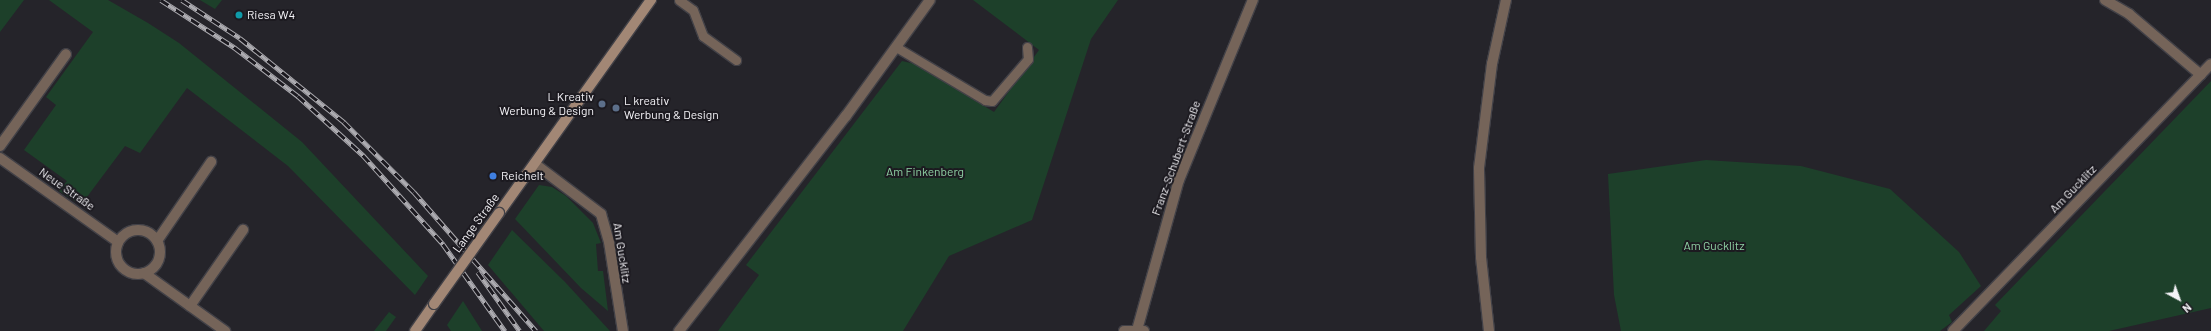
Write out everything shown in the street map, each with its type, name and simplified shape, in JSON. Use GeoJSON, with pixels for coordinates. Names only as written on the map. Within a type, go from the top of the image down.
{"type":"FeatureCollection","features":[{"type":"Feature","properties":{"kind":"street","name":"Lange Straße"},"geometry":{"type":"LineString","coordinates":[[415,331],[651,0]]}},
{"type":"Feature","properties":{"kind":"street"},"geometry":{"type":"LineString","coordinates":[[679,331],[896,47],[930,0]]}},
{"type":"Feature","properties":{"kind":"street","name":"Franz-Schubert-Straße"},"geometry":{"type":"LineString","coordinates":[[1141,331],[1179,180],[1253,0]]}},
{"type":"Feature","properties":{"kind":"street"},"geometry":{"type":"LineString","coordinates":[[1489,331],[1481,257],[1479,168],[1492,64],[1506,0]]}},
{"type":"Feature","properties":{"kind":"street"},"geometry":{"type":"LineString","coordinates":[[2105,0],[2129,14],[2201,74]]}},
{"type":"Feature","properties":{"kind":"street"},"geometry":{"type":"LineString","coordinates":[[0,146],[66,54]]}},
{"type":"Feature","properties":{"kind":"street","name":"Am Gucklitz"},"geometry":{"type":"LineString","coordinates":[[1953,331],[2211,64]]}},
{"type":"Feature","properties":{"kind":"street","name":"Neue Straße"},"geometry":{"type":"LineString","coordinates":[[0,158],[118,242]]}},
{"type":"Feature","properties":{"kind":"street"},"geometry":{"type":"LineString","coordinates":[[157,241],[211,162]]}},
{"type":"Feature","properties":{"kind":"street","name":"Am Gucklitz"},"geometry":{"type":"LineString","coordinates":[[535,164],[601,214],[609,242],[623,331]]}},
{"type":"Feature","properties":{"kind":"street"},"geometry":{"type":"LineString","coordinates":[[144,273],[159,257],[157,241],[147,232],[134,230],[118,242],[116,258],[123,268],[132,273],[144,273],[225,331]]}},
{"type":"Feature","properties":{"kind":"street"},"geometry":{"type":"LineString","coordinates":[[190,306],[243,230]]}},
{"type":"Feature","properties":{"kind":"street"},"geometry":{"type":"LineString","coordinates":[[1124,331],[1141,331]]}},
{"type":"Feature","properties":{"kind":"lane"},"geometry":{"type":"LineString","coordinates":[[679,0],[693,10],[703,36],[736,60]]}},
{"type":"Feature","properties":{"kind":"lane"},"geometry":{"type":"LineString","coordinates":[[896,47],[984,100],[992,101],[1028,59],[1027,47]]}},
{"type":"Feature","properties":{"kind":"green space"},"geometry":{"type":"Polygon","coordinates":[[[0,0],[24,0],[0,32],[0,0]]]}},
{"type":"Feature","properties":{"kind":"green space"},"geometry":{"type":"Polygon","coordinates":[[[49,0],[108,0],[179,43],[302,142],[428,276],[415,295],[288,166],[187,88],[140,153],[125,146],[81,205],[59,191],[67,181],[24,150],[56,105],[46,97],[93,32],[49,0]]]}},
{"type":"Feature","properties":{"kind":"green space"},"geometry":{"type":"Polygon","coordinates":[[[200,0],[222,0],[215,9],[200,0]]]}},
{"type":"Feature","properties":{"kind":"green space","name":"Am Finkenberg"},"geometry":{"type":"Polygon","coordinates":[[[973,0],[1118,0],[1091,39],[1032,220],[949,256],[903,331],[718,331],[759,275],[746,265],[902,61],[915,64],[994,112],[1039,50],[973,0]]]}},
{"type":"Feature","properties":{"kind":"green space"},"geometry":{"type":"Polygon","coordinates":[[[2211,81],[2211,308],[2109,331],[1984,331],[2001,311],[1995,305],[2211,81]]]}},
{"type":"Feature","properties":{"kind":"green space","name":"Am Gucklitz"},"geometry":{"type":"Polygon","coordinates":[[[1706,160],[1801,166],[1890,189],[1959,252],[1981,286],[1949,315],[1952,322],[1940,331],[1621,331],[1614,295],[1608,174],[1706,160]]]}},
{"type":"Feature","properties":{"kind":"green space"},"geometry":{"type":"Polygon","coordinates":[[[539,185],[552,187],[566,196],[593,223],[601,243],[596,244],[598,271],[603,271],[608,311],[581,288],[515,219],[539,185]]]}},
{"type":"Feature","properties":{"kind":"green space"},"geometry":{"type":"Polygon","coordinates":[[[512,230],[565,282],[610,331],[544,331],[488,265],[512,230]]]}},
{"type":"Feature","properties":{"kind":"green space"},"geometry":{"type":"Polygon","coordinates":[[[463,301],[482,331],[451,331],[447,325],[463,301]]]}},
{"type":"Feature","properties":{"kind":"green space"},"geometry":{"type":"Polygon","coordinates":[[[389,312],[396,317],[386,331],[374,331],[389,312]]]}},
{"type":"Feature","properties":{"kind":"railway"},"geometry":{"type":"LineString","coordinates":[[161,0],[234,47],[298,96],[363,155],[443,244],[505,331]]}},
{"type":"Feature","properties":{"kind":"railway"},"geometry":{"type":"LineString","coordinates":[[182,0],[240,38],[344,122],[414,192],[536,331]]}},
{"type":"Feature","properties":{"kind":"railway"},"geometry":{"type":"LineString","coordinates":[[478,272],[520,331]]}},
{"type":"Feature","properties":{"kind":"place","name":"Riesa W4"},"geometry":{"type":"Point","coordinates":[239,15]}},
{"type":"Feature","properties":{"kind":"place","name":"L Kreativ Werbung & Design"},"geometry":{"type":"Point","coordinates":[602,104]}},
{"type":"Feature","properties":{"kind":"place","name":"L kreativ Werbung & Design"},"geometry":{"type":"Point","coordinates":[616,108]}},
{"type":"Feature","properties":{"kind":"place","name":"Reichelt"},"geometry":{"type":"Point","coordinates":[493,176]}}]}
